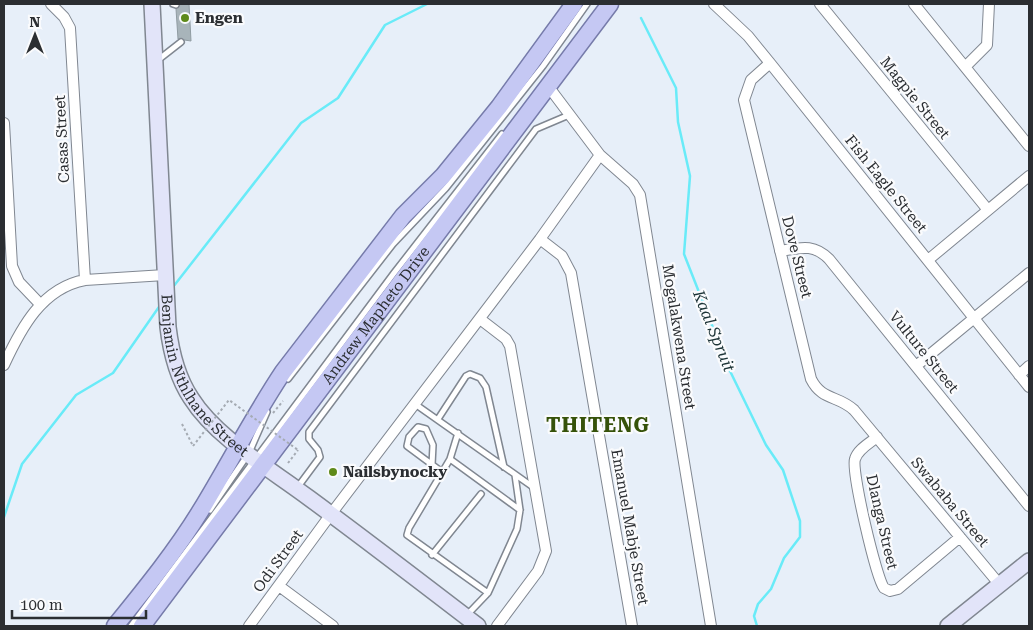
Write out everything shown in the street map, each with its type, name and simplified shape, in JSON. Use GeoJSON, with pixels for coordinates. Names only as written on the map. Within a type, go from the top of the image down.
{"type":"FeatureCollection","features":[{"type":"Feature","properties":{"kind":"main road","name":"Andrew Mapheto Drive"},"geometry":{"type":"LineString","coordinates":[[142,626],[252,456],[283,372],[403,216],[443,176],[499,107],[574,4]]}},
{"type":"Feature","properties":{"kind":"main road","name":"Andrew Mapheto Drive"},"geometry":{"type":"LineString","coordinates":[[115,626],[201,511],[252,456],[548,86],[604,8]]}},
{"type":"Feature","properties":{"kind":"street","name":"Casas Street"},"geometry":{"type":"LineString","coordinates":[[51,4],[64,17],[70,28],[85,280]]}},
{"type":"Feature","properties":{"kind":"street","name":"Benjamin Nthlhane Street"},"geometry":{"type":"LineString","coordinates":[[152,4],[168,327],[176,367],[191,399],[199,410],[252,456],[478,626]]}},
{"type":"Feature","properties":{"kind":"street","name":"Magpie Street"},"geometry":{"type":"LineString","coordinates":[[820,4],[988,210]]}},
{"type":"Feature","properties":{"kind":"street"},"geometry":{"type":"LineString","coordinates":[[914,4],[1029,146]]}},
{"type":"Feature","properties":{"kind":"street"},"geometry":{"type":"LineString","coordinates":[[965,67],[987,46],[989,4]]}},
{"type":"Feature","properties":{"kind":"street","name":"Fish Eagle Street"},"geometry":{"type":"LineString","coordinates":[[717,5],[770,63],[1029,387]]}},
{"type":"Feature","properties":{"kind":"street","name":"Dove Street"},"geometry":{"type":"LineString","coordinates":[[770,63],[751,80],[744,100],[808,366],[815,386],[822,394],[848,405],[877,437]]}},
{"type":"Feature","properties":{"kind":"street","name":"Mogalakwena Street"},"geometry":{"type":"LineString","coordinates":[[548,86],[600,156],[633,184],[642,200],[711,626]]}},
{"type":"Feature","properties":{"kind":"street"},"geometry":{"type":"LineString","coordinates":[[4,123],[12,266],[19,282],[40,304]]}},
{"type":"Feature","properties":{"kind":"street","name":"Odi Street"},"geometry":{"type":"LineString","coordinates":[[249,626],[330,514],[480,319],[600,156]]}},
{"type":"Feature","properties":{"kind":"street"},"geometry":{"type":"LineString","coordinates":[[928,260],[1029,176]]}},
{"type":"Feature","properties":{"kind":"street","name":"Emanuel Mabje Street"},"geometry":{"type":"LineString","coordinates":[[540,239],[562,256],[570,267],[632,626]]}},
{"type":"Feature","properties":{"kind":"street","name":"Vulture Street"},"geometry":{"type":"LineString","coordinates":[[780,251],[809,246],[821,251],[1029,506]]}},
{"type":"Feature","properties":{"kind":"street"},"geometry":{"type":"LineString","coordinates":[[916,366],[1029,273]]}},
{"type":"Feature","properties":{"kind":"street"},"geometry":{"type":"LineString","coordinates":[[4,365],[22,331],[40,304],[65,286],[85,280],[165,278]]}},
{"type":"Feature","properties":{"kind":"street"},"geometry":{"type":"LineString","coordinates":[[480,319],[506,339],[510,346],[545,556],[522,594],[497,626]]}},
{"type":"Feature","properties":{"kind":"street"},"geometry":{"type":"LineString","coordinates":[[1019,375],[1029,366]]}},
{"type":"Feature","properties":{"kind":"street","name":"Swababa Street"},"geometry":{"type":"LineString","coordinates":[[877,437],[1000,585]]}},
{"type":"Feature","properties":{"kind":"street","name":"Dlanga Street"},"geometry":{"type":"LineString","coordinates":[[877,437],[859,452],[854,466],[878,576],[884,588],[890,591],[898,589],[960,537]]}},
{"type":"Feature","properties":{"kind":"street"},"geometry":{"type":"LineString","coordinates":[[948,626],[1029,561]]}},
{"type":"Feature","properties":{"kind":"street"},"geometry":{"type":"LineString","coordinates":[[279,586],[333,626]]}},
{"type":"Feature","properties":{"kind":"lane"},"geometry":{"type":"LineString","coordinates":[[131,626],[252,456],[275,395],[394,244],[452,180],[543,66],[588,4]]}},
{"type":"Feature","properties":{"kind":"lane"},"geometry":{"type":"LineString","coordinates":[[531,97],[604,8]]}},
{"type":"Feature","properties":{"kind":"lane"},"geometry":{"type":"LineString","coordinates":[[156,62],[181,42]]}},
{"type":"Feature","properties":{"kind":"lane"},"geometry":{"type":"LineString","coordinates":[[297,489],[320,457],[318,450],[309,439],[309,432],[536,129],[569,115]]}},
{"type":"Feature","properties":{"kind":"lane"},"geometry":{"type":"LineString","coordinates":[[123,626],[173,565],[252,456],[508,127]]}},
{"type":"Feature","properties":{"kind":"lane"},"geometry":{"type":"LineString","coordinates":[[438,420],[466,376],[470,374],[480,378],[486,386],[504,467]]}},
{"type":"Feature","properties":{"kind":"lane"},"geometry":{"type":"LineString","coordinates":[[415,404],[535,489]]}},
{"type":"Feature","properties":{"kind":"lane"},"geometry":{"type":"LineString","coordinates":[[432,465],[432,440],[426,429],[418,427],[409,437],[407,446],[432,465],[442,472]]}},
{"type":"Feature","properties":{"kind":"lane"},"geometry":{"type":"LineString","coordinates":[[458,433],[450,459],[407,532],[409,538],[488,593]]}},
{"type":"Feature","properties":{"kind":"lane"},"geometry":{"type":"LineString","coordinates":[[450,459],[520,510]]}},
{"type":"Feature","properties":{"kind":"lane"},"geometry":{"type":"LineString","coordinates":[[466,616],[488,593],[517,529],[520,510],[515,475]]}},
{"type":"Feature","properties":{"kind":"lane"},"geometry":{"type":"LineString","coordinates":[[432,555],[481,494]]}},
{"type":"Feature","properties":{"kind":"path"},"geometry":{"type":"LineString","coordinates":[[182,424],[193,446],[229,400],[298,450],[288,463]]}},
{"type":"Feature","properties":{"kind":"building"},"geometry":{"type":"Polygon","coordinates":[[[180,4],[189,4],[191,41],[178,39],[176,9],[180,4]]]}},
{"type":"Feature","properties":{"kind":"waterway"},"geometry":{"type":"LineString","coordinates":[[173,287],[301,123],[338,98],[385,25],[427,4]]}},
{"type":"Feature","properties":{"kind":"waterway","name":"Kaal Spruit"},"geometry":{"type":"LineString","coordinates":[[641,18],[676,88],[678,122],[690,176],[684,254],[730,371],[766,445],[783,470],[800,521],[800,537],[784,558],[771,589],[758,604],[754,616],[757,626]]}},
{"type":"Feature","properties":{"kind":"waterway"},"geometry":{"type":"LineString","coordinates":[[4,517],[22,464],[76,395],[113,373],[161,304]]}},
{"type":"Feature","properties":{"kind":"place","name":"Engen"},"geometry":{"type":"Point","coordinates":[185,18]}},
{"type":"Feature","properties":{"kind":"place","name":"Nailsbynocky"},"geometry":{"type":"Point","coordinates":[333,472]}},
{"type":"Feature","properties":{"kind":"district","name":"THITENG"},"geometry":{"type":"Point","coordinates":[598,425]}}]}
